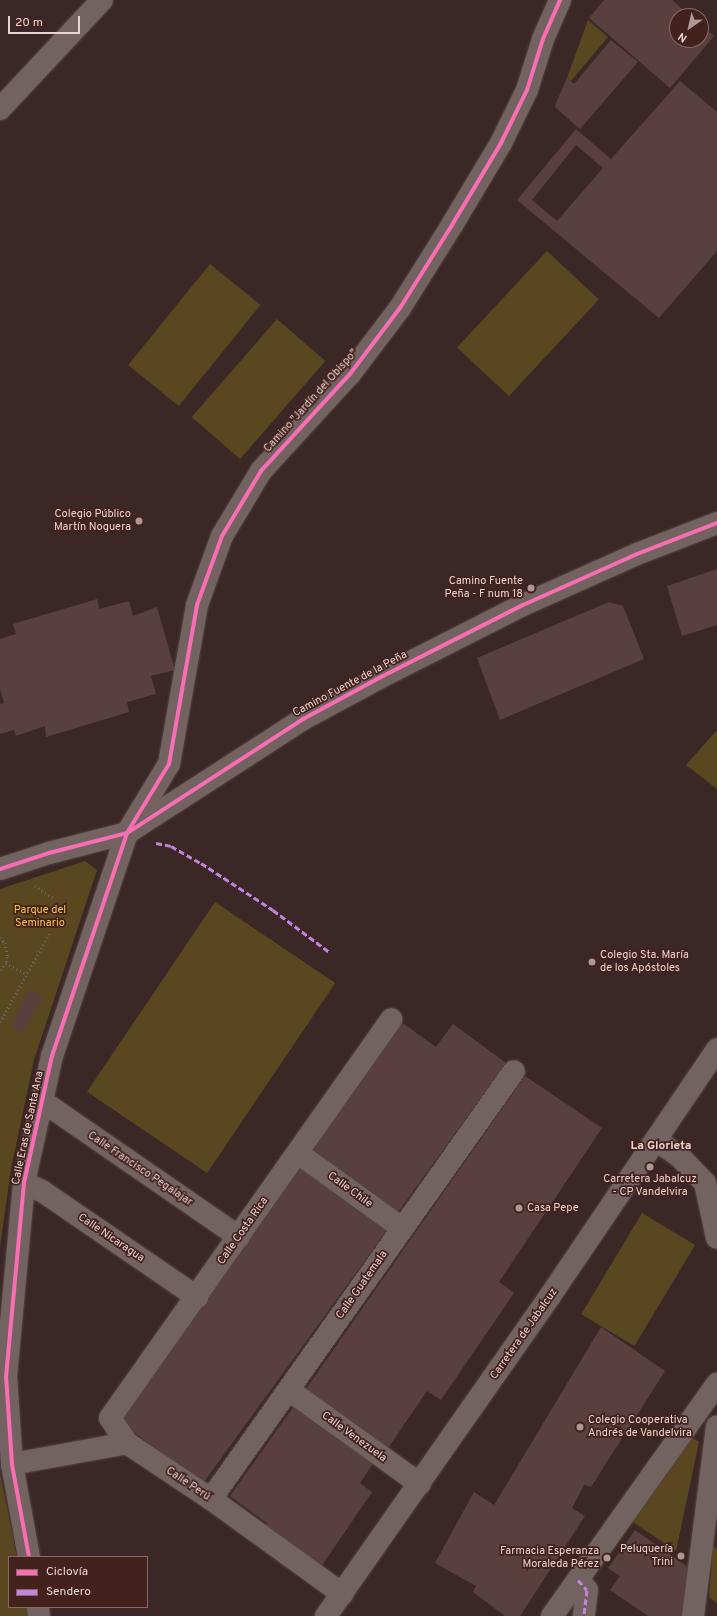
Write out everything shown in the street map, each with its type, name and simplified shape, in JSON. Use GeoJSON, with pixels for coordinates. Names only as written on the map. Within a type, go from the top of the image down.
{"type":"FeatureCollection","features":[{"type":"Feature","properties":{"kind":"street"},"geometry":{"type":"LineString","coordinates":[[0,109],[102,0]]}},
{"type":"Feature","properties":{"kind":"street","name":"Camino \"Jardín del Obispo\""},"geometry":{"type":"LineString","coordinates":[[127,833],[170,764],[197,605],[222,536],[261,471],[350,374],[400,308],[501,143],[527,90],[543,39],[560,0]]}},
{"type":"Feature","properties":{"kind":"street","name":"Camino Fuente de la Peña"},"geometry":{"type":"LineString","coordinates":[[0,869],[49,853],[127,833],[303,719],[379,678],[523,605],[637,554],[717,523]]}},
{"type":"Feature","properties":{"kind":"street","name":"Calle Eras de Santa Ana"},"geometry":{"type":"LineString","coordinates":[[29,1556],[12,1464],[6,1377],[24,1183],[52,1056],[127,833]]}},
{"type":"Feature","properties":{"kind":"street","name":"Calle Costa Rica"},"geometry":{"type":"LineString","coordinates":[[127,1443],[110,1418],[197,1297],[391,1019]]}},
{"type":"Feature","properties":{"kind":"street","name":"Carretera de Jabalcuz"},"geometry":{"type":"LineString","coordinates":[[326,1616],[420,1484],[717,1049]]}},
{"type":"Feature","properties":{"kind":"street","name":"Calle Guatemala"},"geometry":{"type":"LineString","coordinates":[[211,1499],[514,1071]]}},
{"type":"Feature","properties":{"kind":"street","name":"Calle Francisco Pegalajar"},"geometry":{"type":"LineString","coordinates":[[42,1101],[239,1237]]}},
{"type":"Feature","properties":{"kind":"street"},"geometry":{"type":"LineString","coordinates":[[656,1140],[680,1157],[705,1183],[717,1238]]}},
{"type":"Feature","properties":{"kind":"street","name":"Calle Chile"},"geometry":{"type":"LineString","coordinates":[[298,1153],[402,1228]]}},
{"type":"Feature","properties":{"kind":"street","name":"Calle Nicaragua"},"geometry":{"type":"LineString","coordinates":[[24,1183],[42,1191],[197,1297]]}},
{"type":"Feature","properties":{"kind":"street"},"geometry":{"type":"LineString","coordinates":[[552,1616],[717,1384]]}},
{"type":"Feature","properties":{"kind":"street","name":"Calle Venezuela"},"geometry":{"type":"LineString","coordinates":[[289,1390],[420,1484]]}},
{"type":"Feature","properties":{"kind":"street"},"geometry":{"type":"LineString","coordinates":[[693,1616],[717,1427]]}},
{"type":"Feature","properties":{"kind":"street"},"geometry":{"type":"LineString","coordinates":[[12,1464],[127,1443]]}},
{"type":"Feature","properties":{"kind":"street","name":"Calle Perú"},"geometry":{"type":"LineString","coordinates":[[127,1443],[211,1499],[342,1594]]}},
{"type":"Feature","properties":{"kind":"street"},"geometry":{"type":"LineString","coordinates":[[578,1580],[587,1590],[584,1616]]}},
{"type":"Feature","properties":{"kind":"path"},"geometry":{"type":"LineString","coordinates":[[35,886],[55,899]]}},
{"type":"Feature","properties":{"kind":"path"},"geometry":{"type":"LineString","coordinates":[[0,1022],[50,932]]}},
{"type":"Feature","properties":{"kind":"path"},"geometry":{"type":"LineString","coordinates":[[0,938],[8,950],[6,964],[0,970]]}},
{"type":"Feature","properties":{"kind":"path"},"geometry":{"type":"LineString","coordinates":[[6,964],[27,974]]}},
{"type":"Feature","properties":{"kind":"green space"},"geometry":{"type":"Polygon","coordinates":[[[588,20],[608,37],[571,81],[567,78],[588,20]]]}},
{"type":"Feature","properties":{"kind":"green space"},"geometry":{"type":"Polygon","coordinates":[[[547,251],[599,299],[509,396],[457,348],[547,251]]]}},
{"type":"Feature","properties":{"kind":"green space"},"geometry":{"type":"Polygon","coordinates":[[[210,264],[261,305],[179,406],[128,365],[210,264]]]}},
{"type":"Feature","properties":{"kind":"green space"},"geometry":{"type":"Polygon","coordinates":[[[277,319],[325,361],[240,459],[192,417],[277,319]]]}},
{"type":"Feature","properties":{"kind":"green space"},"geometry":{"type":"Polygon","coordinates":[[[717,730],[717,789],[686,765],[717,730]]]}},
{"type":"Feature","properties":{"kind":"green space","name":"Parque del Seminario"},"geometry":{"type":"Polygon","coordinates":[[[85,861],[97,870],[34,1060],[11,1169],[0,1247],[0,889],[85,861]]]}},
{"type":"Feature","properties":{"kind":"green space"},"geometry":{"type":"Polygon","coordinates":[[[215,902],[335,983],[207,1173],[87,1092],[215,902]]]}},
{"type":"Feature","properties":{"kind":"green space"},"geometry":{"type":"Polygon","coordinates":[[[642,1213],[695,1245],[634,1346],[581,1314],[642,1213]]]}},
{"type":"Feature","properties":{"kind":"green space"},"geometry":{"type":"Polygon","coordinates":[[[686,1434],[699,1442],[676,1551],[630,1520],[686,1434]]]}},
{"type":"Feature","properties":{"kind":"green space"},"geometry":{"type":"Polygon","coordinates":[[[0,1473],[17,1556],[8,1556],[8,1608],[29,1608],[31,1616],[0,1616],[0,1473]]]}},
{"type":"Feature","properties":{"kind":"green space"},"geometry":{"type":"Polygon","coordinates":[[[713,1546],[717,1549],[717,1603],[709,1597],[713,1546]]]}},
{"type":"Feature","properties":{"kind":"building"},"geometry":{"type":"Polygon","coordinates":[[[604,0],[672,0],[681,8],[669,8],[669,48],[704,48],[670,88],[589,18],[604,0]]]}},
{"type":"Feature","properties":{"kind":"building"},"geometry":{"type":"Polygon","coordinates":[[[709,32],[714,36],[709,42],[709,32]]]}},
{"type":"Feature","properties":{"kind":"building"},"geometry":{"type":"Polygon","coordinates":[[[611,40],[638,62],[580,129],[555,107],[556,103],[567,78],[574,84],[611,40]]]}},
{"type":"Feature","properties":{"kind":"building"},"geometry":{"type":"Polygon","coordinates":[[[680,81],[717,112],[717,251],[659,318],[517,200],[576,129],[611,159],[680,81]],[[576,145],[532,200],[557,221],[603,168],[576,145]]]}},
{"type":"Feature","properties":{"kind":"building"},"geometry":{"type":"Polygon","coordinates":[[[717,569],[717,625],[682,636],[667,586],[717,569]]]}},
{"type":"Feature","properties":{"kind":"building"},"geometry":{"type":"Polygon","coordinates":[[[97,599],[99,609],[129,601],[133,616],[157,607],[175,670],[151,676],[156,694],[127,702],[129,712],[46,737],[45,726],[16,736],[14,730],[0,734],[0,704],[4,703],[0,689],[0,639],[16,634],[13,624],[97,599]]]}},
{"type":"Feature","properties":{"kind":"building"},"geometry":{"type":"Polygon","coordinates":[[[609,602],[623,606],[644,659],[500,720],[477,658],[609,602]]]}},
{"type":"Feature","properties":{"kind":"building"},"geometry":{"type":"Polygon","coordinates":[[[29,990],[43,997],[22,1033],[11,1026],[29,990]]]}},
{"type":"Feature","properties":{"kind":"building"},"geometry":{"type":"Polygon","coordinates":[[[401,1022],[436,1047],[453,1024],[506,1063],[398,1212],[310,1148],[401,1022]]]}},
{"type":"Feature","properties":{"kind":"building"},"geometry":{"type":"Polygon","coordinates":[[[525,1076],[602,1128],[499,1282],[514,1293],[441,1400],[427,1391],[388,1448],[306,1389],[525,1076]]]}},
{"type":"Feature","properties":{"kind":"building"},"geometry":{"type":"Polygon","coordinates":[[[297,1165],[387,1230],[203,1483],[114,1417],[297,1165]]]}},
{"type":"Feature","properties":{"kind":"building"},"geometry":{"type":"Polygon","coordinates":[[[601,1327],[665,1371],[591,1487],[584,1485],[572,1508],[585,1516],[520,1616],[505,1616],[473,1592],[476,1586],[435,1563],[474,1492],[494,1505],[601,1327]]]}},
{"type":"Feature","properties":{"kind":"building"},"geometry":{"type":"Polygon","coordinates":[[[294,1406],[374,1462],[360,1483],[372,1492],[321,1567],[264,1526],[267,1523],[230,1496],[294,1406]]]}},
{"type":"Feature","properties":{"kind":"building"},"geometry":{"type":"Polygon","coordinates":[[[635,1530],[688,1567],[682,1616],[648,1616],[610,1590],[620,1576],[608,1568],[635,1530]]]}},
{"type":"Feature","properties":{"kind":"marked path"},"geometry":{"type":"LineString","coordinates":[[156,843],[171,846],[201,863],[273,910],[328,951]]}},
{"type":"Feature","properties":{"kind":"marked path"},"geometry":{"type":"LineString","coordinates":[[578,1580],[587,1590],[584,1616]]}},
{"type":"Feature","properties":{"kind":"cycle path"},"geometry":{"type":"LineString","coordinates":[[29,1556],[12,1464],[6,1377],[24,1183],[52,1056],[127,833],[169,764],[197,605],[222,536],[261,471],[350,374],[400,308],[452,225],[501,143],[527,90],[543,39],[560,0]]}},
{"type":"Feature","properties":{"kind":"cycle path"},"geometry":{"type":"LineString","coordinates":[[0,869],[49,853],[127,833],[303,719],[379,678],[523,605],[637,554],[717,523]]}},
{"type":"Feature","properties":{"kind":"place","name":"Colegio Público Martín Noguera"},"geometry":{"type":"Point","coordinates":[139,521]}},
{"type":"Feature","properties":{"kind":"place","name":"Camino Fuente Peña - F num 18"},"geometry":{"type":"Point","coordinates":[531,588]}},
{"type":"Feature","properties":{"kind":"place","name":"Colegio Sta. María de los Apóstoles"},"geometry":{"type":"Point","coordinates":[592,962]}},
{"type":"Feature","properties":{"kind":"place","name":"Carretera Jabalcuz - CP Vandelvira"},"geometry":{"type":"Point","coordinates":[650,1167]}},
{"type":"Feature","properties":{"kind":"place","name":"Casa Pepe"},"geometry":{"type":"Point","coordinates":[519,1208]}},
{"type":"Feature","properties":{"kind":"place","name":"Colegio Cooperativa Andrés de Vandelvira"},"geometry":{"type":"Point","coordinates":[580,1427]}},
{"type":"Feature","properties":{"kind":"place","name":"Peluquería Trini"},"geometry":{"type":"Point","coordinates":[681,1556]}},
{"type":"Feature","properties":{"kind":"place","name":"Farmacia Esperanza Moraleda Pérez"},"geometry":{"type":"Point","coordinates":[607,1558]}},
{"type":"Feature","properties":{"kind":"district","name":"La Glorieta"},"geometry":{"type":"Point","coordinates":[661,1147]}}]}
